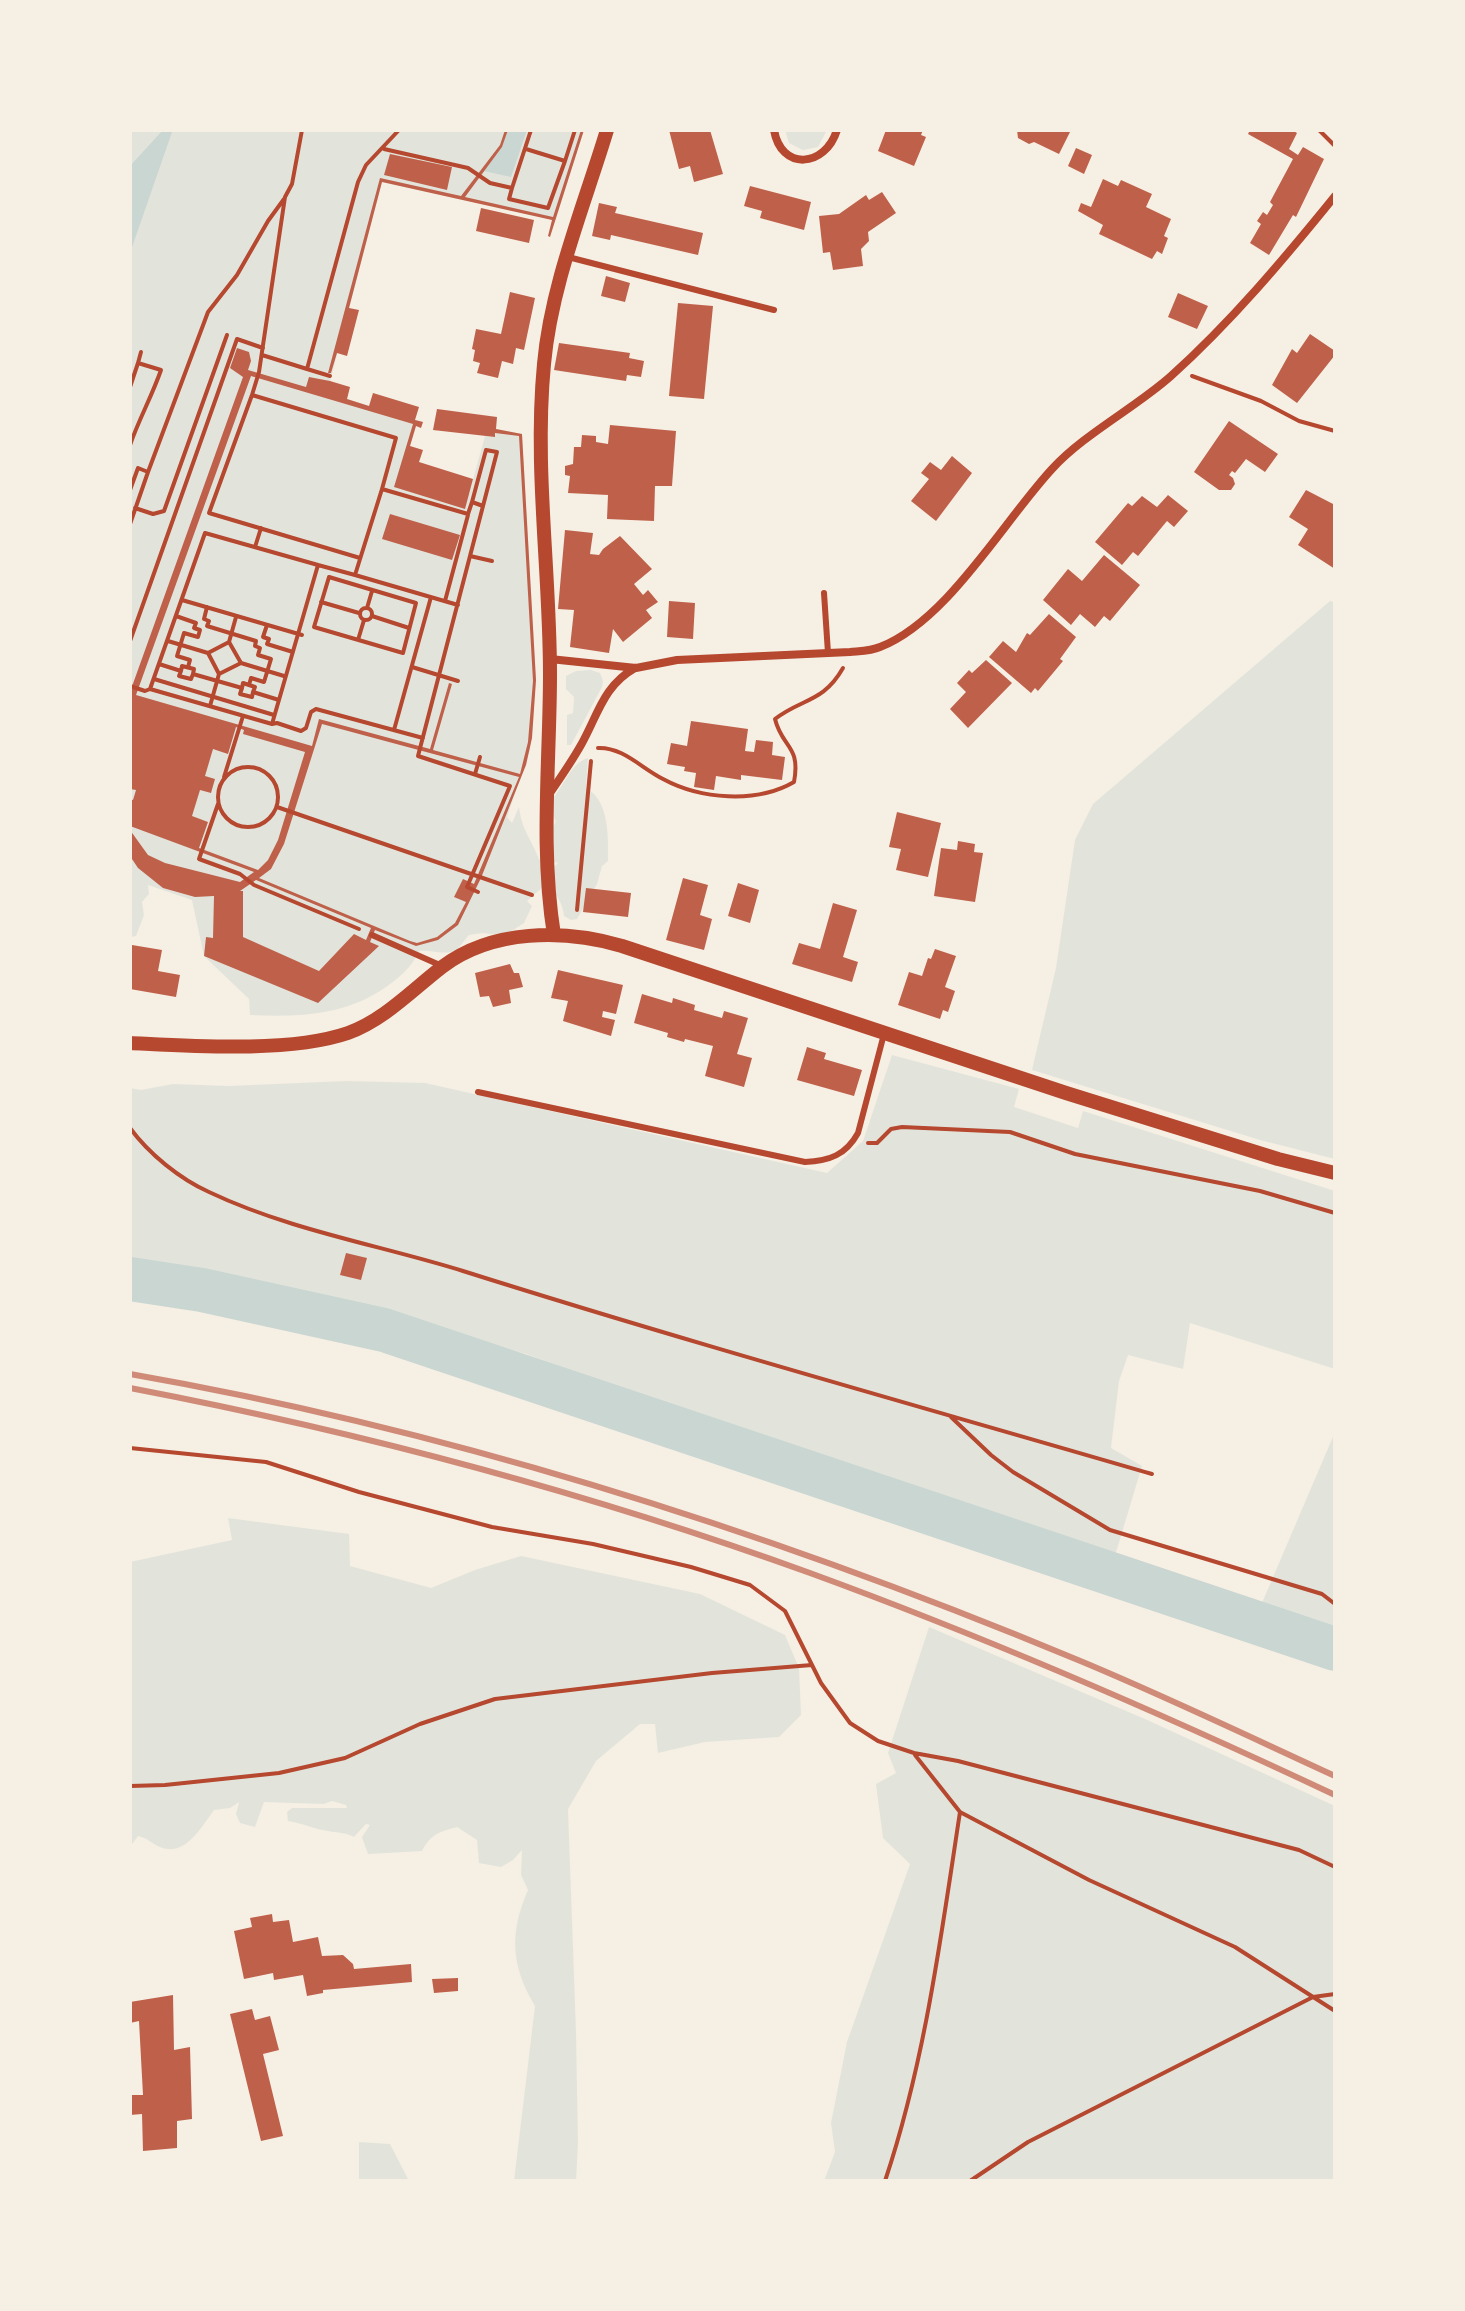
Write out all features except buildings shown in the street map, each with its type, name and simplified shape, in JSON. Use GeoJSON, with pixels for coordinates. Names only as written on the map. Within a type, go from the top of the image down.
{"type":"FeatureCollection","features":[{"type":"Feature","properties":{"kind":"street"},"geometry":{"type":"LineString","coordinates":[[554,935],[547,876],[550,659],[542,474],[542,384],[549,328],[607,130]]}},
{"type":"Feature","properties":{"kind":"street"},"geometry":{"type":"LineString","coordinates":[[774,130],[778,145],[789,155],[803,160],[818,158],[830,145],[837,130]]}},
{"type":"Feature","properties":{"kind":"street"},"geometry":{"type":"LineString","coordinates":[[550,659],[636,668],[677,660],[850,652],[877,648],[894,641],[929,613],[961,581],[1052,469],[1177,371],[1279,265],[1335,196]]}},
{"type":"Feature","properties":{"kind":"street"},"geometry":{"type":"LineString","coordinates":[[548,797],[580,747],[600,701],[623,675],[636,668]]}},
{"type":"Feature","properties":{"kind":"street"},"geometry":{"type":"LineString","coordinates":[[130,1043],[269,1045],[344,1035],[375,1020],[443,966],[481,946],[512,938],[583,936],[622,946],[884,1034],[1263,1155],[1335,1173]]}},
{"type":"Feature","properties":{"kind":"lane"},"geometry":{"type":"LineString","coordinates":[[568,257],[774,310]]}},
{"type":"Feature","properties":{"kind":"lane"},"geometry":{"type":"LineString","coordinates":[[824,593],[828,653]]}},
{"type":"Feature","properties":{"kind":"lane"},"geometry":{"type":"LineString","coordinates":[[372,935],[443,966]]}},
{"type":"Feature","properties":{"kind":"lane"},"geometry":{"type":"LineString","coordinates":[[478,1092],[805,1162],[826,1161],[841,1154],[854,1139],[884,1034]]}},
{"type":"Feature","properties":{"kind":"path"},"geometry":{"type":"LineString","coordinates":[[130,524],[208,312],[237,275],[292,184],[302,130]]}},
{"type":"Feature","properties":{"kind":"path"},"geometry":{"type":"LineString","coordinates":[[307,369],[358,182],[366,165],[399,130]]}},
{"type":"Feature","properties":{"kind":"path"},"geometry":{"type":"LineString","coordinates":[[531,130],[509,199],[548,208],[575,130]]}},
{"type":"Feature","properties":{"kind":"path"},"geometry":{"type":"LineString","coordinates":[[1319,130],[1335,146]]}},
{"type":"Feature","properties":{"kind":"path"},"geometry":{"type":"LineString","coordinates":[[384,149],[468,168],[490,183],[512,188]]}},
{"type":"Feature","properties":{"kind":"path"},"geometry":{"type":"LineString","coordinates":[[525,149],[565,161]]}},
{"type":"Feature","properties":{"kind":"path"},"geometry":{"type":"LineString","coordinates":[[285,197],[262,355],[252,395],[209,513],[360,558]]}},
{"type":"Feature","properties":{"kind":"path"},"geometry":{"type":"LineString","coordinates":[[135,508],[159,514],[166,507],[227,335]]}},
{"type":"Feature","properties":{"kind":"path"},"geometry":{"type":"LineString","coordinates":[[130,641],[237,339],[263,348]]}},
{"type":"Feature","properties":{"kind":"path"},"geometry":{"type":"LineString","coordinates":[[130,387],[141,352]]}},
{"type":"Feature","properties":{"kind":"path"},"geometry":{"type":"LineString","coordinates":[[220,352],[231,356]]}},
{"type":"Feature","properties":{"kind":"path"},"geometry":{"type":"LineString","coordinates":[[262,355],[330,376]]}},
{"type":"Feature","properties":{"kind":"path"},"geometry":{"type":"LineString","coordinates":[[130,445],[140,414],[149,402],[161,370],[138,363]]}},
{"type":"Feature","properties":{"kind":"path"},"geometry":{"type":"LineString","coordinates":[[1177,371],[1261,401],[1299,421],[1335,431]]}},
{"type":"Feature","properties":{"kind":"path"},"geometry":{"type":"LineString","coordinates":[[252,395],[396,438],[374,523],[355,575]]}},
{"type":"Feature","properties":{"kind":"path"},"geometry":{"type":"LineString","coordinates":[[445,601],[486,450],[497,452],[418,756],[510,786],[467,887],[478,892]]}},
{"type":"Feature","properties":{"kind":"path"},"geometry":{"type":"LineString","coordinates":[[130,490],[138,468],[148,472]]}},
{"type":"Feature","properties":{"kind":"path"},"geometry":{"type":"LineString","coordinates":[[382,489],[468,514]]}},
{"type":"Feature","properties":{"kind":"path"},"geometry":{"type":"LineString","coordinates":[[472,502],[483,506]]}},
{"type":"Feature","properties":{"kind":"path"},"geometry":{"type":"LineString","coordinates":[[255,547],[261,528]]}},
{"type":"Feature","properties":{"kind":"path"},"geometry":{"type":"LineString","coordinates":[[150,689],[205,533],[458,605]]}},
{"type":"Feature","properties":{"kind":"path"},"geometry":{"type":"LineString","coordinates":[[470,556],[492,561]]}},
{"type":"Feature","properties":{"kind":"path"},"geometry":{"type":"LineString","coordinates":[[272,724],[318,565]]}},
{"type":"Feature","properties":{"kind":"path"},"geometry":{"type":"LineString","coordinates":[[329,577],[416,603],[403,653],[314,627],[321,602],[329,577]]}},
{"type":"Feature","properties":{"kind":"path"},"geometry":{"type":"LineString","coordinates":[[359,613],[367,608],[372,590]]}},
{"type":"Feature","properties":{"kind":"path"},"geometry":{"type":"LineString","coordinates":[[394,730],[431,597]]}},
{"type":"Feature","properties":{"kind":"path"},"geometry":{"type":"LineString","coordinates":[[181,600],[300,635]]}},
{"type":"Feature","properties":{"kind":"path"},"geometry":{"type":"LineString","coordinates":[[321,602],[359,613],[364,620]]}},
{"type":"Feature","properties":{"kind":"path"},"geometry":{"type":"LineString","coordinates":[[204,619],[207,607]]}},
{"type":"Feature","properties":{"kind":"path"},"geometry":{"type":"LineString","coordinates":[[367,608],[372,616]]}},
{"type":"Feature","properties":{"kind":"path"},"geometry":{"type":"LineString","coordinates":[[176,616],[196,623]]}},
{"type":"Feature","properties":{"kind":"path"},"geometry":{"type":"LineString","coordinates":[[236,616],[229,642],[241,663],[285,676]]}},
{"type":"Feature","properties":{"kind":"path"},"geometry":{"type":"LineString","coordinates":[[372,616],[409,628]]}},
{"type":"Feature","properties":{"kind":"path"},"geometry":{"type":"LineString","coordinates":[[364,620],[372,616]]}},
{"type":"Feature","properties":{"kind":"path"},"geometry":{"type":"LineString","coordinates":[[198,617],[209,621],[206,632],[194,628],[196,623],[198,617]]}},
{"type":"Feature","properties":{"kind":"path"},"geometry":{"type":"LineString","coordinates":[[358,640],[364,620]]}},
{"type":"Feature","properties":{"kind":"path"},"geometry":{"type":"LineString","coordinates":[[263,637],[267,625]]}},
{"type":"Feature","properties":{"kind":"path"},"geometry":{"type":"LineString","coordinates":[[207,626],[256,641]]}},
{"type":"Feature","properties":{"kind":"path"},"geometry":{"type":"LineString","coordinates":[[188,667],[190,660],[177,656],[180,645],[184,633],[198,637],[200,630]]}},
{"type":"Feature","properties":{"kind":"path"},"geometry":{"type":"LineString","coordinates":[[257,635],[269,639],[266,649],[255,646],[256,641],[257,635]]}},
{"type":"Feature","properties":{"kind":"path"},"geometry":{"type":"LineString","coordinates":[[167,640],[208,653],[229,642]]}},
{"type":"Feature","properties":{"kind":"path"},"geometry":{"type":"LineString","coordinates":[[267,644],[293,652]]}},
{"type":"Feature","properties":{"kind":"path"},"geometry":{"type":"LineString","coordinates":[[249,685],[251,678],[264,682],[271,659],[258,655],[260,648]]}},
{"type":"Feature","properties":{"kind":"path"},"geometry":{"type":"LineString","coordinates":[[605,748],[622,752],[664,780],[697,793],[753,794],[781,789],[794,782],[797,765],[794,751],[775,719],[788,709],[816,699],[837,679],[850,652]]}},
{"type":"Feature","properties":{"kind":"path"},"geometry":{"type":"LineString","coordinates":[[208,653],[219,674],[210,706]]}},
{"type":"Feature","properties":{"kind":"path"},"geometry":{"type":"LineString","coordinates":[[219,674],[241,663]]}},
{"type":"Feature","properties":{"kind":"path"},"geometry":{"type":"LineString","coordinates":[[159,664],[181,671]]}},
{"type":"Feature","properties":{"kind":"path"},"geometry":{"type":"LineString","coordinates":[[182,666],[194,669],[191,679],[179,676],[181,671],[182,666]]}},
{"type":"Feature","properties":{"kind":"path"},"geometry":{"type":"LineString","coordinates":[[411,667],[458,681]]}},
{"type":"Feature","properties":{"kind":"path"},"geometry":{"type":"LineString","coordinates":[[193,674],[242,688]]}},
{"type":"Feature","properties":{"kind":"path"},"geometry":{"type":"LineString","coordinates":[[182,687],[185,678]]}},
{"type":"Feature","properties":{"kind":"path"},"geometry":{"type":"LineString","coordinates":[[154,679],[274,715]]}},
{"type":"Feature","properties":{"kind":"path"},"geometry":{"type":"LineString","coordinates":[[243,683],[255,687],[252,697],[240,694],[242,688],[243,683]]}},
{"type":"Feature","properties":{"kind":"path"},"geometry":{"type":"LineString","coordinates":[[130,686],[301,731],[306,728],[311,712],[316,709],[423,738]]}},
{"type":"Feature","properties":{"kind":"path"},"geometry":{"type":"LineString","coordinates":[[253,692],[279,700]]}},
{"type":"Feature","properties":{"kind":"path"},"geometry":{"type":"LineString","coordinates":[[243,705],[246,696]]}},
{"type":"Feature","properties":{"kind":"path"},"geometry":{"type":"LineString","coordinates":[[224,779],[243,716]]}},
{"type":"Feature","properties":{"kind":"path"},"geometry":{"type":"LineString","coordinates":[[577,910],[591,757],[595,748]]}},
{"type":"Feature","properties":{"kind":"path"},"geometry":{"type":"LineString","coordinates":[[475,774],[480,757]]}},
{"type":"Feature","properties":{"kind":"path"},"geometry":{"type":"LineString","coordinates":[[242,768],[262,770],[276,787],[277,807],[264,823],[242,827],[225,817],[218,804],[216,787],[224,779],[242,768]]}},
{"type":"Feature","properties":{"kind":"path"},"geometry":{"type":"LineString","coordinates":[[697,793],[704,789]]}},
{"type":"Feature","properties":{"kind":"path"},"geometry":{"type":"LineString","coordinates":[[218,804],[199,859],[240,874],[254,885],[372,935]]}},
{"type":"Feature","properties":{"kind":"path"},"geometry":{"type":"LineString","coordinates":[[277,807],[533,895]]}},
{"type":"Feature","properties":{"kind":"path"},"geometry":{"type":"LineString","coordinates":[[854,1139],[877,1143],[891,1129],[902,1127],[1010,1132],[1075,1154],[1245,1188],[1335,1213]]}},
{"type":"Feature","properties":{"kind":"path"},"geometry":{"type":"LineString","coordinates":[[130,1128],[143,1146],[173,1169],[206,1191],[244,1207],[1152,1474]]}},
{"type":"Feature","properties":{"kind":"path"},"geometry":{"type":"LineString","coordinates":[[949,1415],[1013,1472],[1110,1530],[1322,1594],[1335,1604]]}},
{"type":"Feature","properties":{"kind":"path"},"geometry":{"type":"LineString","coordinates":[[130,1448],[266,1462],[359,1492],[492,1527],[593,1544],[691,1567],[750,1585],[785,1611],[821,1683],[850,1723],[878,1741],[914,1753],[958,1761],[1299,1850],[1335,1867]]}},
{"type":"Feature","properties":{"kind":"path"},"geometry":{"type":"LineString","coordinates":[[130,1786],[279,1773],[345,1758],[420,1724],[495,1699],[712,1673],[812,1665]]}},
{"type":"Feature","properties":{"kind":"path"},"geometry":{"type":"LineString","coordinates":[[914,1753],[960,1812],[1089,1880],[1235,1947],[1335,2011]]}},
{"type":"Feature","properties":{"kind":"path"},"geometry":{"type":"LineString","coordinates":[[885,2181],[906,2118],[936,1970],[960,1812]]}},
{"type":"Feature","properties":{"kind":"path"},"geometry":{"type":"LineString","coordinates":[[970,2181],[1028,2142],[1313,1997],[1335,1994]]}},
{"type":"Feature","properties":{"kind":"shaded area"},"geometry":{"type":"Polygon","coordinates":[[[130,130],[584,130],[555,220],[382,182],[327,393],[423,422],[416,426],[402,473],[469,494],[485,436],[495,437],[496,429],[522,434],[536,680],[530,750],[507,817],[512,823],[519,807],[539,859],[555,866],[558,863],[553,861],[550,831],[556,822],[550,801],[576,765],[588,758],[586,788],[594,794],[604,811],[608,861],[602,866],[597,884],[577,919],[564,916],[558,898],[545,885],[527,901],[532,906],[524,923],[504,936],[469,935],[451,952],[419,951],[401,975],[370,997],[321,1013],[286,1016],[250,1015],[249,999],[204,956],[192,900],[148,885],[149,894],[142,902],[144,915],[136,936],[132,937],[130,130]]]}},
{"type":"Feature","properties":{"kind":"shaded area"},"geometry":{"type":"Polygon","coordinates":[[[163,130],[172,132],[130,253],[130,166],[163,130]]]}},
{"type":"Feature","properties":{"kind":"shaded area"},"geometry":{"type":"Polygon","coordinates":[[[508,130],[527,130],[511,177],[484,171],[502,147],[508,130]]]}},
{"type":"Feature","properties":{"kind":"shaded area"},"geometry":{"type":"Polygon","coordinates":[[[785,130],[827,130],[818,147],[803,150],[789,143],[785,130]]]}},
{"type":"Feature","properties":{"kind":"shaded area"},"geometry":{"type":"Polygon","coordinates":[[[1330,601],[1335,602],[1335,1159],[1260,1140],[1032,1070],[1056,968],[1075,840],[1093,804],[1330,601]]]}},
{"type":"Feature","properties":{"kind":"shaded area"},"geometry":{"type":"Polygon","coordinates":[[[576,671],[600,673],[602,687],[571,745],[567,745],[567,715],[573,713],[574,697],[566,689],[566,676],[576,671]]]}},
{"type":"Feature","properties":{"kind":"shaded area"},"geometry":{"type":"Polygon","coordinates":[[[892,1055],[1019,1089],[1014,1107],[1078,1128],[1083,1111],[1335,1191],[1335,1369],[1190,1323],[1183,1369],[1128,1355],[1119,1381],[1111,1448],[1142,1466],[1111,1569],[526,1354],[333,1300],[303,1299],[220,1276],[202,1278],[130,1262],[130,1088],[141,1090],[173,1084],[229,1086],[346,1081],[425,1083],[827,1173],[863,1141],[892,1055]]]}},
{"type":"Feature","properties":{"kind":"shaded area"},"geometry":{"type":"Polygon","coordinates":[[[1335,1432],[1335,1650],[1253,1624],[1335,1432]]]}},
{"type":"Feature","properties":{"kind":"shaded area"},"geometry":{"type":"Polygon","coordinates":[[[228,1518],[349,1534],[350,1566],[431,1588],[521,1556],[700,1594],[785,1635],[799,1668],[801,1715],[779,1737],[705,1742],[658,1753],[655,1724],[640,1724],[596,1761],[568,1809],[576,2032],[576,2181],[514,2181],[535,2006],[521,1977],[515,1949],[518,1921],[528,1890],[521,1875],[522,1850],[501,1867],[479,1863],[477,1840],[457,1827],[436,1834],[422,1851],[368,1854],[362,1837],[370,1825],[366,1824],[354,1837],[288,1821],[287,1812],[292,1808],[347,1808],[332,1801],[324,1804],[264,1802],[255,1827],[240,1823],[236,1814],[239,1802],[230,1808],[214,1810],[192,1839],[177,1848],[160,1847],[138,1836],[130,1847],[130,1562],[232,1540],[228,1518]]]}},
{"type":"Feature","properties":{"kind":"shaded area"},"geometry":{"type":"Polygon","coordinates":[[[929,1627],[1145,1719],[1335,1806],[1335,2181],[824,2181],[835,2152],[831,2123],[847,2042],[910,1864],[883,1838],[876,1784],[896,1773],[888,1753],[929,1627]]]}},
{"type":"Feature","properties":{"kind":"shaded area"},"geometry":{"type":"Polygon","coordinates":[[[359,2142],[390,2144],[409,2181],[359,2181],[359,2142]]]}},
{"type":"Feature","properties":{"kind":"waterway"},"geometry":{"type":"LineString","coordinates":[[130,1279],[202,1290],[384,1330],[1335,1649]]}},
{"type":"Feature","properties":{"kind":"railway"},"geometry":{"type":"LineString","coordinates":[[130,1374],[252,1397],[373,1425],[493,1456],[730,1529],[847,1570],[1078,1660],[1335,1776]]}},
{"type":"Feature","properties":{"kind":"railway"},"geometry":{"type":"LineString","coordinates":[[130,1388],[302,1424],[473,1467],[727,1544],[1009,1650],[1335,1795]]}}]}
